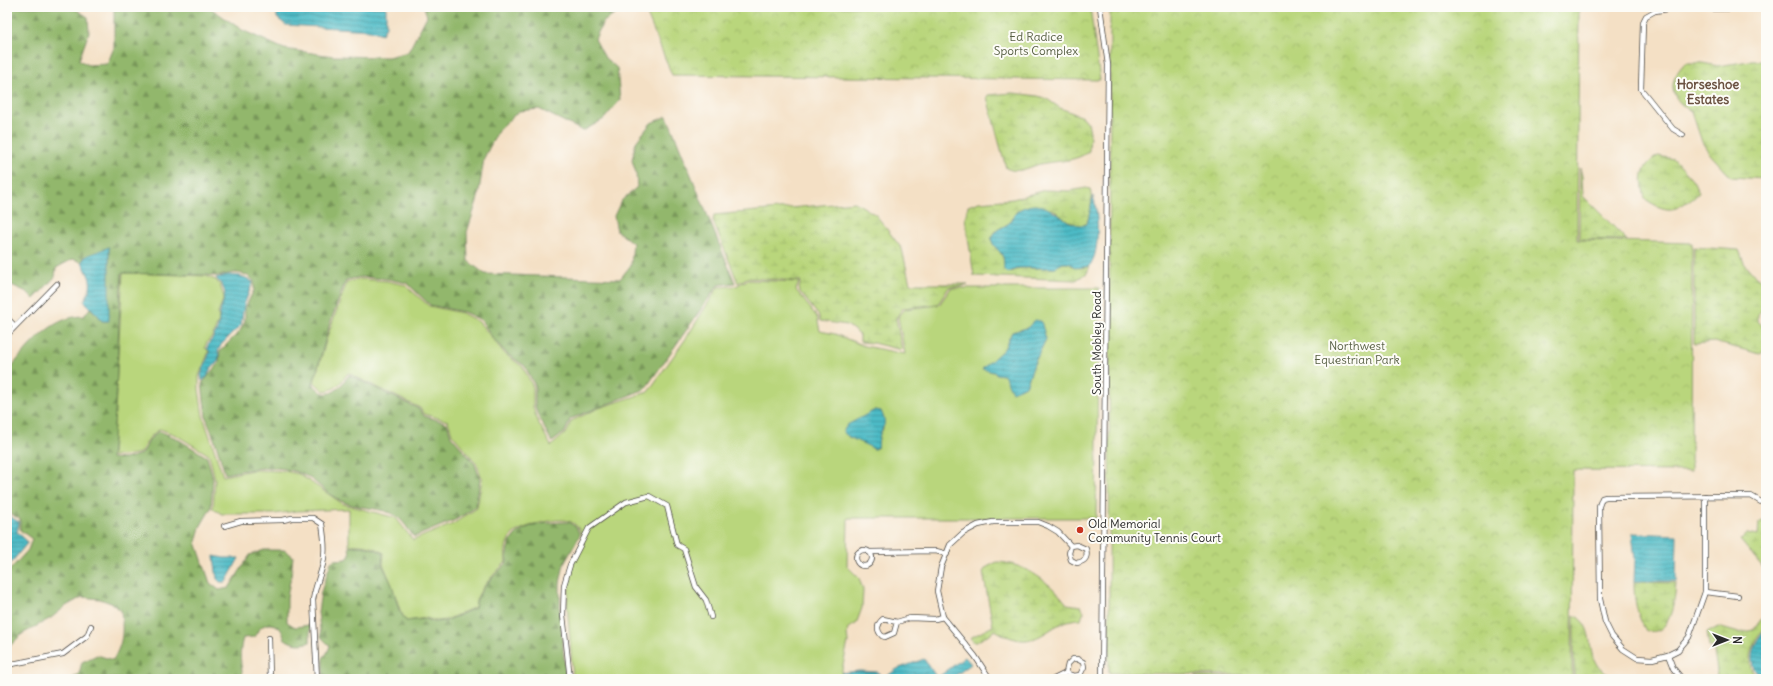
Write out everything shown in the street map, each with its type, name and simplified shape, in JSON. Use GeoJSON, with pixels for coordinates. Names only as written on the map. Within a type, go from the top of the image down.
{"type":"FeatureCollection","features":[{"type":"Feature","properties":{"kind":"street","name":"South Mobley Road"},"geometry":{"type":"LineString","coordinates":[[1100,7],[1108,65],[1102,679]]}},
{"type":"Feature","properties":{"kind":"street"},"geometry":{"type":"LineString","coordinates":[[1683,135],[1673,129],[1641,89],[1643,22],[1646,16],[1655,11],[1682,7],[1766,8]]}},
{"type":"Feature","properties":{"kind":"street"},"geometry":{"type":"LineString","coordinates":[[7,334],[57,284]]}},
{"type":"Feature","properties":{"kind":"street"},"geometry":{"type":"LineString","coordinates":[[7,318],[15,326]]}},
{"type":"Feature","properties":{"kind":"street"},"geometry":{"type":"LineString","coordinates":[[570,679],[563,615],[564,585],[570,565],[589,528],[626,502],[650,496],[666,506],[677,544],[684,549],[696,587],[706,600],[711,617]]}},
{"type":"Feature","properties":{"kind":"street"},"geometry":{"type":"LineString","coordinates":[[1705,496],[1705,592],[1689,637],[1678,650],[1668,655],[1652,659],[1637,658],[1623,650],[1612,636],[1605,622],[1600,599],[1599,506],[1602,498],[1606,497],[1705,496],[1751,496],[1761,502]]}},
{"type":"Feature","properties":{"kind":"street"},"geometry":{"type":"LineString","coordinates":[[224,526],[241,521],[283,520],[292,518],[313,518],[322,524],[324,533],[324,562],[313,600],[317,679]]}},
{"type":"Feature","properties":{"kind":"street"},"geometry":{"type":"LineString","coordinates":[[990,679],[975,656],[943,617],[937,591],[941,567],[950,545],[963,533],[978,525],[993,522],[1038,522],[1058,532],[1071,546]]}},
{"type":"Feature","properties":{"kind":"street"},"geometry":{"type":"LineString","coordinates":[[1076,545],[1086,549],[1086,559],[1077,563],[1071,560],[1069,553],[1071,546],[1076,545]]}},
{"type":"Feature","properties":{"kind":"street"},"geometry":{"type":"LineString","coordinates":[[869,552],[936,551],[947,554]]}},
{"type":"Feature","properties":{"kind":"street"},"geometry":{"type":"LineString","coordinates":[[1705,592],[1738,596]]}},
{"type":"Feature","properties":{"kind":"street"},"geometry":{"type":"LineString","coordinates":[[897,622],[894,633],[890,636],[882,636],[878,630],[878,626],[884,619],[897,622],[910,618],[935,619],[943,617]]}},
{"type":"Feature","properties":{"kind":"street"},"geometry":{"type":"LineString","coordinates":[[7,665],[64,654],[87,636],[91,626]]}},
{"type":"Feature","properties":{"kind":"street"},"geometry":{"type":"LineString","coordinates":[[269,638],[270,679]]}},
{"type":"Feature","properties":{"kind":"street"},"geometry":{"type":"LineString","coordinates":[[1668,655],[1673,668],[1682,679]]}},
{"type":"Feature","properties":{"kind":"street"},"geometry":{"type":"LineString","coordinates":[[1054,679],[1066,673],[1074,676],[1080,675],[1084,667],[1083,662],[1077,658],[1073,659],[1068,664],[1066,673]]}},
{"type":"Feature","properties":{"kind":"green space"},"geometry":{"type":"Polygon","coordinates":[[[7,7],[72,7],[88,17],[89,32],[79,60],[88,65],[107,64],[114,48],[114,7],[209,7],[242,30],[284,49],[333,56],[388,57],[408,52],[427,16],[424,7],[621,7],[622,10],[603,22],[595,39],[605,58],[617,68],[620,100],[604,119],[583,131],[539,109],[519,111],[499,129],[484,158],[478,198],[467,232],[468,261],[485,274],[620,279],[631,265],[633,243],[617,231],[614,216],[621,201],[637,187],[636,173],[632,160],[636,142],[651,123],[667,116],[735,283],[718,285],[645,389],[570,419],[565,432],[552,442],[538,416],[535,406],[535,386],[525,366],[507,354],[492,337],[481,320],[464,312],[430,305],[407,283],[388,279],[361,277],[346,280],[330,323],[313,384],[323,393],[331,393],[344,382],[349,375],[419,409],[424,416],[447,423],[451,436],[475,464],[480,479],[476,507],[455,520],[414,537],[396,516],[385,511],[352,505],[341,501],[311,479],[291,470],[280,468],[257,468],[225,474],[206,417],[202,383],[219,363],[220,351],[240,331],[245,321],[245,308],[254,290],[253,280],[246,275],[238,273],[212,276],[122,273],[115,412],[111,458],[124,459],[142,454],[150,439],[159,431],[176,438],[207,457],[213,478],[211,508],[200,527],[196,542],[210,583],[219,590],[229,588],[250,555],[264,550],[284,550],[293,556],[287,597],[287,622],[295,627],[310,625],[310,642],[304,644],[294,643],[284,638],[282,631],[277,626],[267,624],[263,626],[254,637],[243,638],[240,658],[244,679],[71,679],[79,674],[82,662],[97,655],[113,660],[117,653],[122,636],[121,610],[111,603],[100,599],[82,597],[66,606],[51,618],[22,634],[7,649],[7,573],[28,550],[32,539],[20,530],[20,519],[7,512],[7,372],[40,335],[60,322],[72,317],[84,316],[90,308],[102,321],[108,321],[109,248],[84,257],[82,262],[73,259],[56,268],[55,277],[34,299],[27,292],[7,283],[7,7]]]}},
{"type":"Feature","properties":{"kind":"green space","name":"Ed Radice Sports Complex"},"geometry":{"type":"Polygon","coordinates":[[[644,7],[1090,7],[1100,80],[672,75],[644,7]]]}},
{"type":"Feature","properties":{"kind":"green space","name":"Northwest Equestrian Park"},"geometry":{"type":"Polygon","coordinates":[[[1110,7],[1579,7],[1577,240],[1692,243],[1691,471],[1573,470],[1572,679],[1243,679],[1243,675],[1109,673],[1110,7]]]}},
{"type":"Feature","properties":{"kind":"green space"},"geometry":{"type":"Polygon","coordinates":[[[1749,61],[1766,61],[1766,179],[1731,177],[1710,154],[1702,142],[1692,112],[1684,107],[1679,101],[1673,89],[1675,77],[1685,63],[1702,63],[1718,66],[1749,61]]]}},
{"type":"Feature","properties":{"kind":"green space"},"geometry":{"type":"Polygon","coordinates":[[[1013,93],[1038,96],[1047,99],[1060,108],[1083,117],[1088,123],[1090,132],[1089,151],[1074,159],[1040,164],[1026,169],[1011,170],[1006,168],[987,97],[988,95],[1013,93]]]}},
{"type":"Feature","properties":{"kind":"green space"},"geometry":{"type":"Polygon","coordinates":[[[1658,156],[1674,159],[1693,180],[1699,193],[1685,204],[1673,209],[1661,208],[1645,199],[1642,180],[1644,169],[1658,156]]]}},
{"type":"Feature","properties":{"kind":"green space"},"geometry":{"type":"Polygon","coordinates":[[[1580,168],[1583,196],[1627,240],[1579,239],[1580,168]]]}},
{"type":"Feature","properties":{"kind":"green space"},"geometry":{"type":"Polygon","coordinates":[[[1086,188],[1090,189],[1091,202],[1089,217],[1085,225],[1077,225],[1064,219],[1054,210],[1031,206],[1020,209],[1016,212],[1011,222],[994,232],[992,242],[1003,256],[1004,265],[1012,272],[1019,268],[1053,268],[1063,263],[1069,263],[1072,266],[1080,268],[1090,266],[1087,273],[1076,280],[974,276],[965,218],[968,206],[979,202],[1013,199],[1045,190],[1070,191],[1086,188]]]}},
{"type":"Feature","properties":{"kind":"green space"},"geometry":{"type":"Polygon","coordinates":[[[855,202],[876,215],[902,249],[910,284],[968,284],[949,287],[938,304],[903,308],[896,318],[902,350],[873,343],[860,342],[860,335],[847,325],[820,321],[819,316],[800,292],[799,288],[801,281],[747,278],[738,283],[713,221],[714,215],[855,202]]]}},
{"type":"Feature","properties":{"kind":"green space"},"geometry":{"type":"Polygon","coordinates":[[[1694,247],[1739,250],[1744,263],[1754,275],[1763,281],[1766,286],[1766,306],[1758,314],[1758,321],[1766,330],[1766,350],[1760,354],[1714,342],[1694,344],[1694,247]]]}},
{"type":"Feature","properties":{"kind":"green space"},"geometry":{"type":"Polygon","coordinates":[[[123,273],[206,276],[216,280],[220,285],[224,297],[218,314],[219,320],[213,335],[206,344],[205,348],[209,351],[199,376],[199,389],[203,416],[223,476],[253,470],[285,471],[299,474],[343,504],[396,518],[413,540],[453,524],[477,508],[482,479],[477,464],[452,434],[448,421],[424,414],[420,408],[348,373],[338,385],[332,389],[324,391],[314,382],[328,334],[347,282],[360,279],[387,281],[405,285],[429,306],[462,313],[479,322],[505,354],[523,367],[533,387],[533,406],[536,418],[551,446],[567,432],[571,421],[599,408],[648,392],[687,337],[718,287],[736,286],[747,280],[799,282],[796,290],[817,317],[820,331],[835,334],[864,346],[905,354],[898,317],[905,309],[939,305],[951,288],[1099,288],[1096,520],[1094,518],[848,518],[847,566],[859,578],[863,590],[862,608],[856,624],[848,628],[848,642],[840,679],[573,679],[567,602],[572,566],[584,540],[579,529],[572,522],[563,520],[548,521],[523,528],[512,535],[507,545],[506,562],[482,589],[478,595],[475,607],[446,620],[436,621],[426,618],[406,621],[400,610],[383,564],[384,553],[368,546],[349,545],[349,509],[297,511],[274,514],[222,514],[213,509],[215,479],[209,455],[176,435],[160,429],[150,437],[140,453],[124,456],[112,456],[123,273]],[[1035,320],[1027,328],[1012,332],[1004,349],[983,369],[996,374],[1004,375],[1026,386],[1034,364],[1046,339],[1035,320]],[[875,410],[864,416],[848,437],[863,442],[874,449],[878,447],[879,436],[883,429],[881,411],[875,410]]]}},
{"type":"Feature","properties":{"kind":"green space"},"geometry":{"type":"Polygon","coordinates":[[[1762,521],[1766,522],[1766,571],[1740,540],[1747,533],[1758,535],[1759,523],[1762,521]]]}},
{"type":"Feature","properties":{"kind":"green space"},"geometry":{"type":"Polygon","coordinates":[[[569,522],[576,527],[580,535],[564,564],[560,583],[560,615],[566,679],[323,679],[323,658],[330,646],[321,637],[318,612],[321,592],[331,562],[334,560],[347,559],[350,555],[349,546],[366,547],[383,553],[382,564],[392,585],[399,610],[406,621],[426,619],[435,622],[446,621],[475,608],[476,601],[483,589],[507,563],[508,550],[511,540],[517,533],[535,525],[569,522]]]}},
{"type":"Feature","properties":{"kind":"green space"},"geometry":{"type":"Polygon","coordinates":[[[997,562],[1007,563],[1027,570],[1045,582],[1061,596],[1067,604],[1081,606],[1084,612],[1081,619],[1069,621],[1059,625],[1033,639],[1023,640],[1010,638],[995,630],[975,643],[970,638],[993,626],[983,572],[987,567],[997,562]]]}},
{"type":"Feature","properties":{"kind":"green space"},"geometry":{"type":"Polygon","coordinates":[[[1634,582],[1676,583],[1672,611],[1666,624],[1661,628],[1655,631],[1646,631],[1640,619],[1637,608],[1634,582]]]}},
{"type":"Feature","properties":{"kind":"green space"},"geometry":{"type":"Polygon","coordinates":[[[1766,613],[1766,626],[1755,641],[1750,659],[1752,671],[1756,676],[1762,679],[1716,679],[1717,672],[1714,650],[1709,646],[1707,633],[1718,627],[1739,633],[1753,630],[1766,613]]]}},
{"type":"Feature","properties":{"kind":"green space"},"geometry":{"type":"Polygon","coordinates":[[[1574,615],[1581,620],[1588,631],[1592,652],[1597,665],[1603,671],[1617,679],[1574,679],[1574,615]]]}},
{"type":"Feature","properties":{"kind":"green space"},"geometry":{"type":"Polygon","coordinates":[[[1195,676],[1241,677],[1241,679],[1200,679],[1195,676]]]}},
{"type":"Feature","properties":{"kind":"water"},"geometry":{"type":"Polygon","coordinates":[[[277,7],[386,7],[386,26],[382,34],[370,30],[286,25],[277,18],[277,7]]]}},
{"type":"Feature","properties":{"kind":"water"},"geometry":{"type":"Polygon","coordinates":[[[1093,196],[1097,216],[1097,233],[1095,254],[1090,266],[1076,268],[1069,263],[1063,263],[1053,268],[1019,268],[1007,273],[1004,270],[1003,257],[993,245],[992,237],[996,231],[1010,222],[1017,211],[1029,206],[1038,205],[1076,224],[1085,225],[1088,221],[1093,196]]]}},
{"type":"Feature","properties":{"kind":"water"},"geometry":{"type":"Polygon","coordinates":[[[109,247],[109,321],[102,321],[84,301],[89,290],[90,281],[82,262],[86,256],[109,247]]]}},
{"type":"Feature","properties":{"kind":"water"},"geometry":{"type":"Polygon","coordinates":[[[228,275],[241,276],[253,282],[244,305],[241,325],[221,345],[218,351],[219,357],[217,363],[211,368],[207,377],[202,381],[201,375],[210,352],[207,348],[208,344],[218,328],[225,295],[223,288],[216,278],[228,275]]]}},
{"type":"Feature","properties":{"kind":"water"},"geometry":{"type":"Polygon","coordinates":[[[1035,320],[1041,321],[1046,339],[1034,364],[1026,386],[1012,392],[1004,375],[982,369],[1004,349],[1012,332],[1027,328],[1035,320]]]}},
{"type":"Feature","properties":{"kind":"water"},"geometry":{"type":"Polygon","coordinates":[[[875,410],[881,411],[884,425],[879,437],[878,447],[874,449],[843,432],[847,425],[875,410]]]}},
{"type":"Feature","properties":{"kind":"water"},"geometry":{"type":"Polygon","coordinates":[[[7,515],[19,522],[17,532],[28,542],[7,568],[7,515]]]}},
{"type":"Feature","properties":{"kind":"water"},"geometry":{"type":"Polygon","coordinates":[[[1632,533],[1677,535],[1676,581],[1634,581],[1635,560],[1632,533]]]}},
{"type":"Feature","properties":{"kind":"water"},"geometry":{"type":"Polygon","coordinates":[[[214,556],[239,558],[226,582],[220,582],[217,579],[214,556]]]}},
{"type":"Feature","properties":{"kind":"water"},"geometry":{"type":"Polygon","coordinates":[[[1766,629],[1766,679],[1759,675],[1754,669],[1752,656],[1757,641],[1766,629]]]}},
{"type":"Feature","properties":{"kind":"water"},"geometry":{"type":"Polygon","coordinates":[[[965,657],[971,664],[951,679],[883,679],[897,669],[924,659],[937,678],[965,657]]]}},
{"type":"Feature","properties":{"kind":"water"},"geometry":{"type":"Polygon","coordinates":[[[859,671],[878,672],[882,679],[842,679],[841,673],[859,671]]]}},
{"type":"Feature","properties":{"kind":"place","name":"Old Memorial Community Tennis Court"},"geometry":{"type":"Point","coordinates":[1080,530]}},
{"type":"Feature","properties":{"kind":"district","name":"Horseshoe Estates"},"geometry":{"type":"Point","coordinates":[1708,92]}}]}
